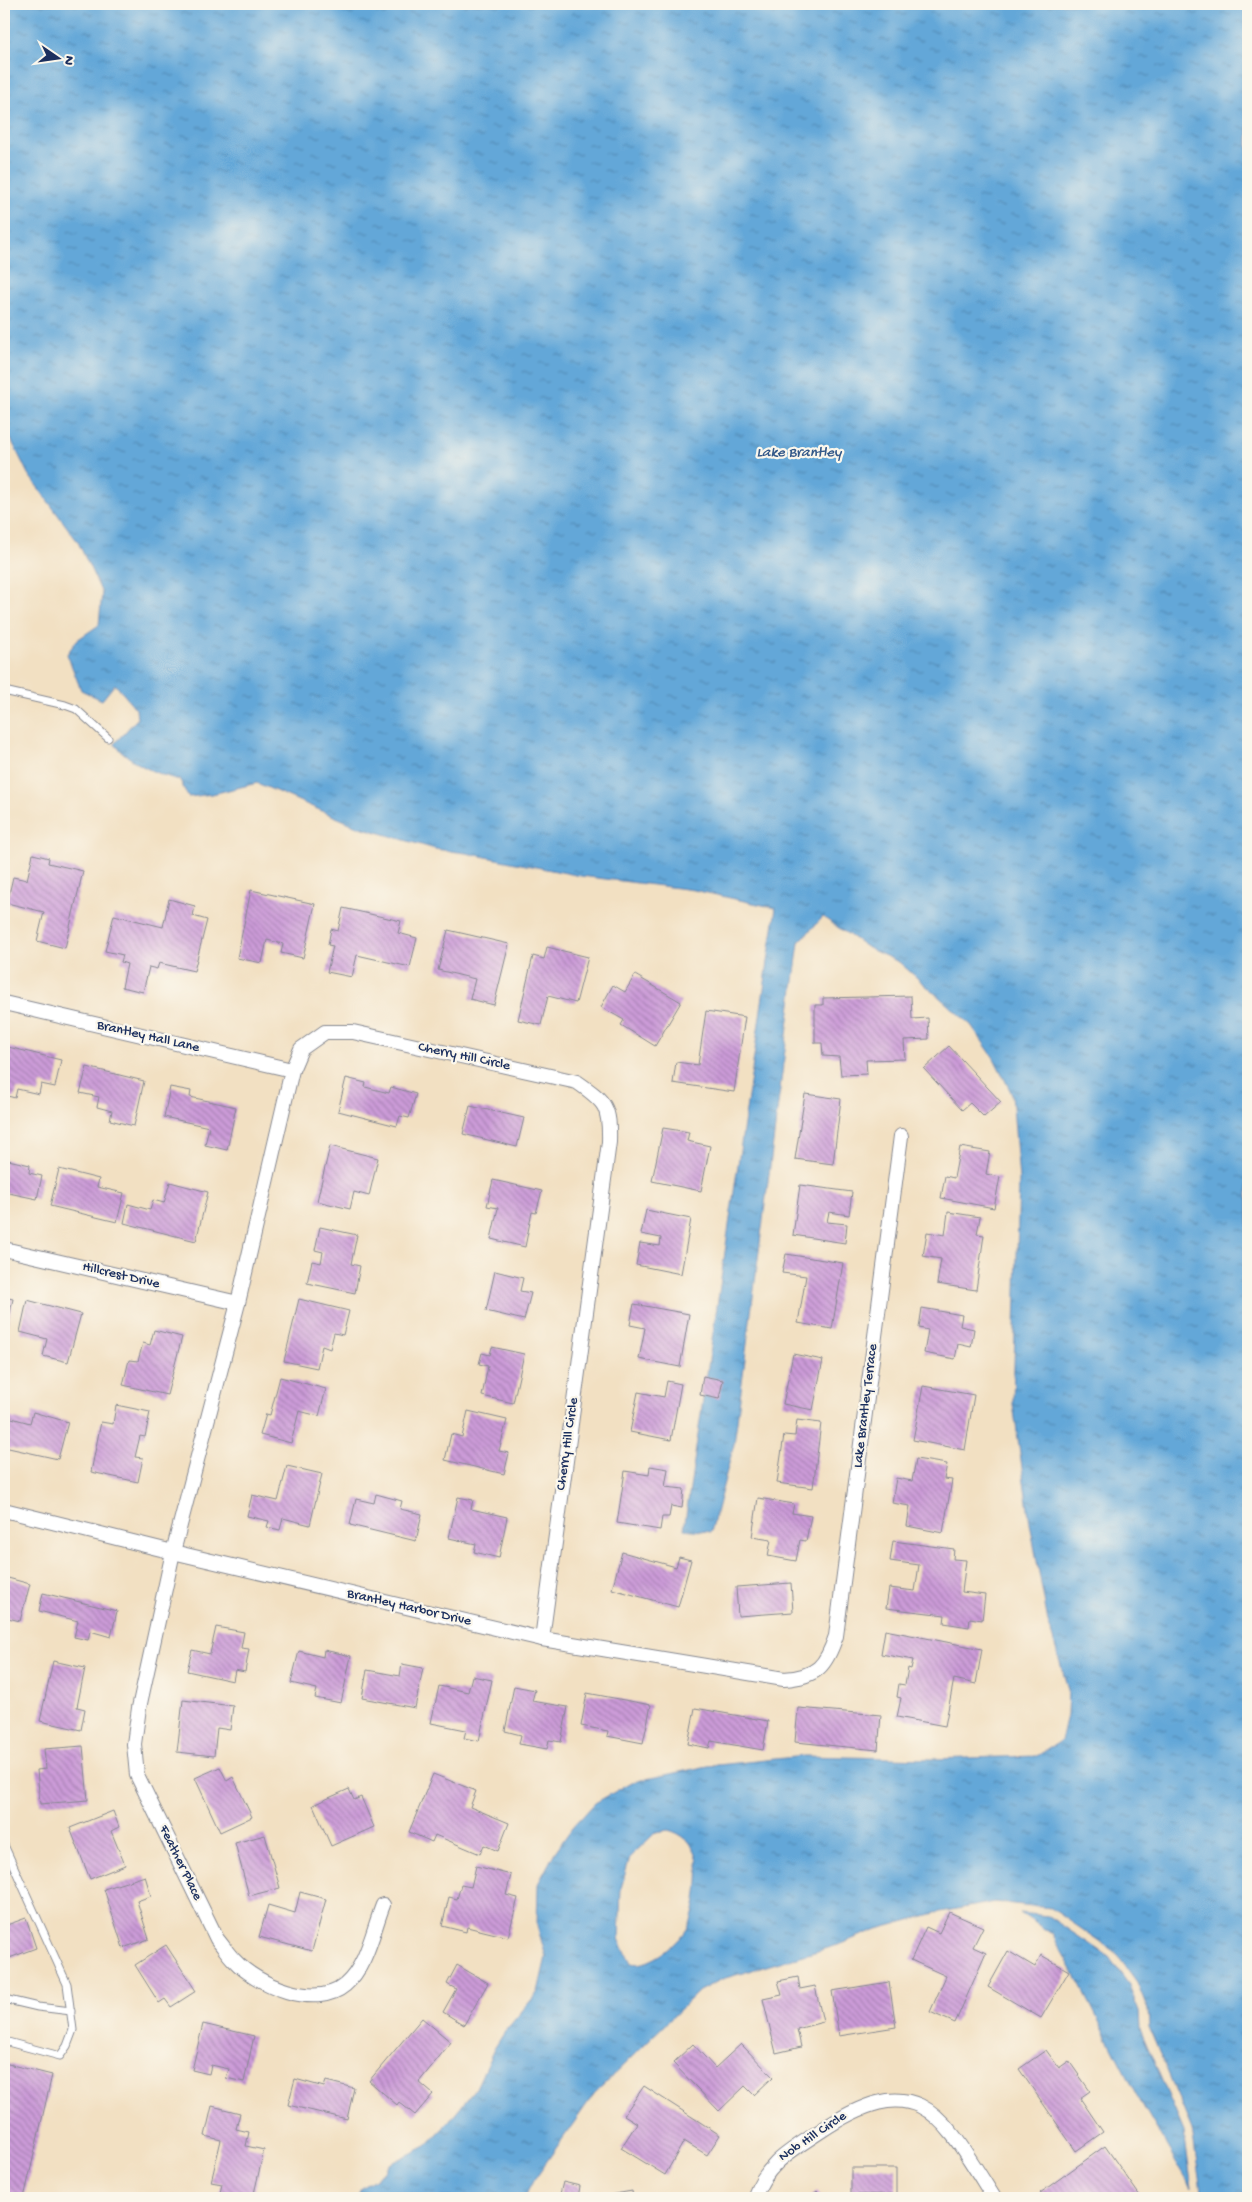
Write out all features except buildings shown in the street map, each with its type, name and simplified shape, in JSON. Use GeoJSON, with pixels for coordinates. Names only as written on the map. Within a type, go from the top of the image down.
{"type":"FeatureCollection","features":[{"type":"Feature","properties":{"kind":"street","name":"Brantley Hall Lane"},"geometry":{"type":"LineString","coordinates":[[4,1003],[292,1070]]}},
{"type":"Feature","properties":{"kind":"street","name":"Cherry Hill Circle"},"geometry":{"type":"LineString","coordinates":[[173,1552],[238,1303],[292,1070],[301,1049],[325,1032],[353,1032],[577,1082],[597,1096],[610,1115],[609,1142],[542,1639]]}},
{"type":"Feature","properties":{"kind":"street","name":"Lake Brantley Terrace"},"geometry":{"type":"LineString","coordinates":[[818,1670],[829,1656],[836,1636],[901,1136]]}},
{"type":"Feature","properties":{"kind":"street","name":"Hillcrest Drive"},"geometry":{"type":"LineString","coordinates":[[4,1249],[238,1303]]}},
{"type":"Feature","properties":{"kind":"street","name":"Brantley Harbor Drive"},"geometry":{"type":"LineString","coordinates":[[4,1510],[542,1639],[784,1679],[800,1678],[818,1670]]}},
{"type":"Feature","properties":{"kind":"street","name":"Feather Place"},"geometry":{"type":"LineString","coordinates":[[173,1552],[139,1708],[134,1744],[137,1775],[217,1939],[234,1961],[256,1977],[291,1993],[313,1996],[334,1992],[346,1984],[361,1964],[383,1905]]}},
{"type":"Feature","properties":{"kind":"street","name":"Nob Hill Circle"},"geometry":{"type":"LineString","coordinates":[[754,2198],[761,2180],[777,2160],[845,2114],[872,2102],[897,2100],[914,2102],[942,2121],[954,2134],[994,2198]]}},
{"type":"Feature","properties":{"kind":"lane"},"geometry":{"type":"LineString","coordinates":[[4,691],[76,709],[108,738]]}},
{"type":"Feature","properties":{"kind":"lane"},"geometry":{"type":"LineString","coordinates":[[4,1845],[67,1984],[73,2030],[68,2046],[60,2056],[4,2041]]}},
{"type":"Feature","properties":{"kind":"lane"},"geometry":{"type":"LineString","coordinates":[[4,2000],[71,2011]]}},
{"type":"Feature","properties":{"kind":"water","name":"Lake Brantley"},"geometry":{"type":"Polygon","coordinates":[[[4,4],[1248,4],[1248,2198],[1202,2198],[1192,2130],[1149,2027],[1148,2010],[1137,1982],[1115,1952],[1051,1908],[995,1902],[935,1913],[877,1929],[838,1945],[722,1979],[699,1991],[594,2094],[533,2181],[524,2198],[357,2198],[361,2188],[385,2172],[390,2164],[426,2146],[449,2122],[476,2088],[494,2049],[506,2030],[538,1992],[546,1957],[537,1925],[538,1884],[555,1852],[572,1828],[595,1803],[632,1782],[708,1766],[804,1756],[931,1759],[1037,1756],[1061,1741],[1067,1715],[1068,1689],[1048,1622],[1030,1523],[1013,1404],[1019,1180],[1012,1094],[994,1058],[971,1025],[899,962],[868,948],[823,917],[799,942],[734,1444],[711,1532],[684,1529],[776,908],[694,890],[581,876],[466,853],[435,849],[357,826],[257,783],[212,794],[188,797],[180,780],[161,775],[144,767],[128,757],[114,744],[137,719],[136,709],[115,684],[102,700],[81,690],[67,654],[77,640],[99,625],[102,593],[78,542],[28,474],[4,425],[4,4]],[[673,1831],[656,1832],[630,1857],[621,1888],[619,1939],[631,1963],[638,1964],[654,1959],[670,1948],[687,1929],[693,1915],[698,1883],[697,1857],[690,1843],[673,1831]]]}},
{"type":"Feature","properties":{"kind":"water"},"geometry":{"type":"Polygon","coordinates":[[[1020,1913],[1048,1916],[1109,1957],[1129,1985],[1139,2011],[1140,2029],[1184,2132],[1192,2189],[1136,2094],[1052,1934],[1020,1913]]]}}]}
